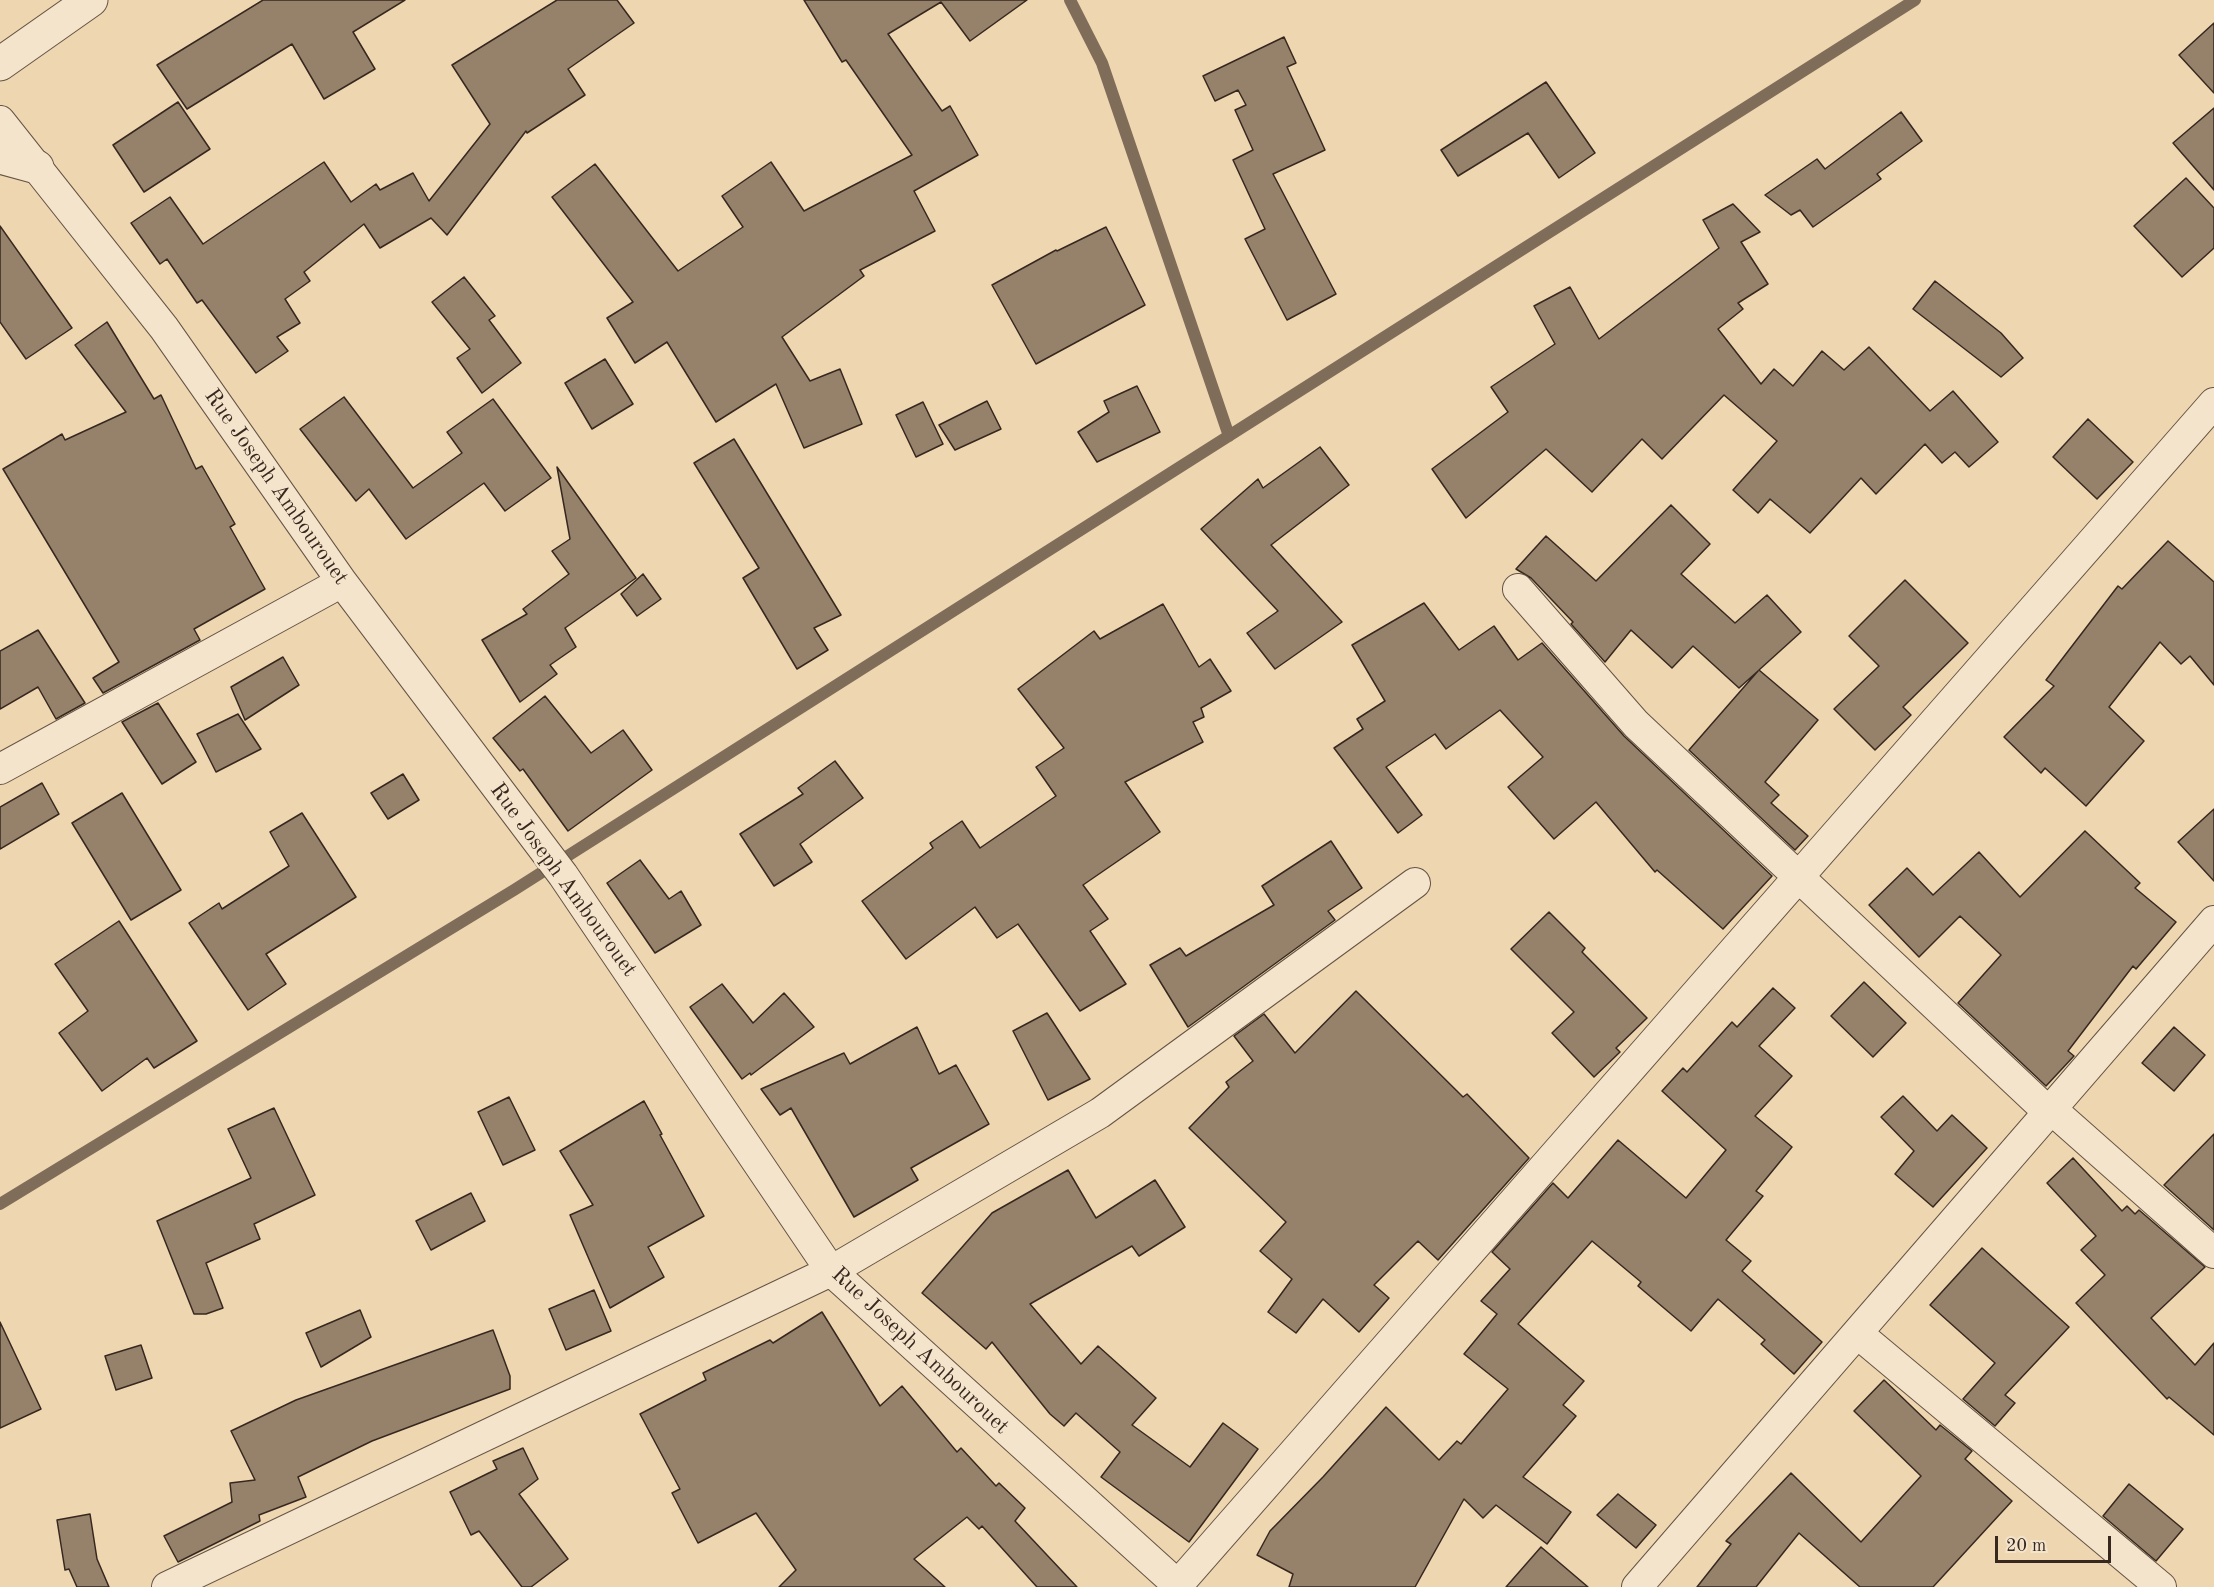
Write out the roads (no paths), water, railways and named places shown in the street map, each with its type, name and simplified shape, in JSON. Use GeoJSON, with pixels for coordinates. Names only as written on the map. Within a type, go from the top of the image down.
{"type":"FeatureCollection","features":[{"type":"Feature","properties":{"kind":"street"},"geometry":{"type":"LineString","coordinates":[[0,64],[91,0]]}},
{"type":"Feature","properties":{"kind":"street","name":"Rue Joseph Ambourouet"},"geometry":{"type":"LineString","coordinates":[[0,121],[164,328],[342,582],[563,875],[831,1271],[1178,1586]]}},
{"type":"Feature","properties":{"kind":"street"},"geometry":{"type":"LineString","coordinates":[[0,157],[37,167]]}},
{"type":"Feature","properties":{"kind":"street"},"geometry":{"type":"LineString","coordinates":[[1178,1586],[2214,403]]}},
{"type":"Feature","properties":{"kind":"street"},"geometry":{"type":"LineString","coordinates":[[0,769],[342,582]]}},
{"type":"Feature","properties":{"kind":"street"},"geometry":{"type":"LineString","coordinates":[[1518,589],[1636,724],[2041,1105],[2051,1110],[2214,1252]]}},
{"type":"Feature","properties":{"kind":"street"},"geometry":{"type":"LineString","coordinates":[[167,1587],[831,1271],[1100,1113],[1415,883]]}},
{"type":"Feature","properties":{"kind":"street"},"geometry":{"type":"LineString","coordinates":[[1637,1587],[2214,921]]}},
{"type":"Feature","properties":{"kind":"street"},"geometry":{"type":"LineString","coordinates":[[1857,1333],[2161,1587]]}},
{"type":"Feature","properties":{"kind":"waterway"},"geometry":{"type":"LineString","coordinates":[[1070,0],[1102,63],[1229,436]]}},
{"type":"Feature","properties":{"kind":"waterway"},"geometry":{"type":"LineString","coordinates":[[0,1204],[514,890],[1915,0]]}}]}
